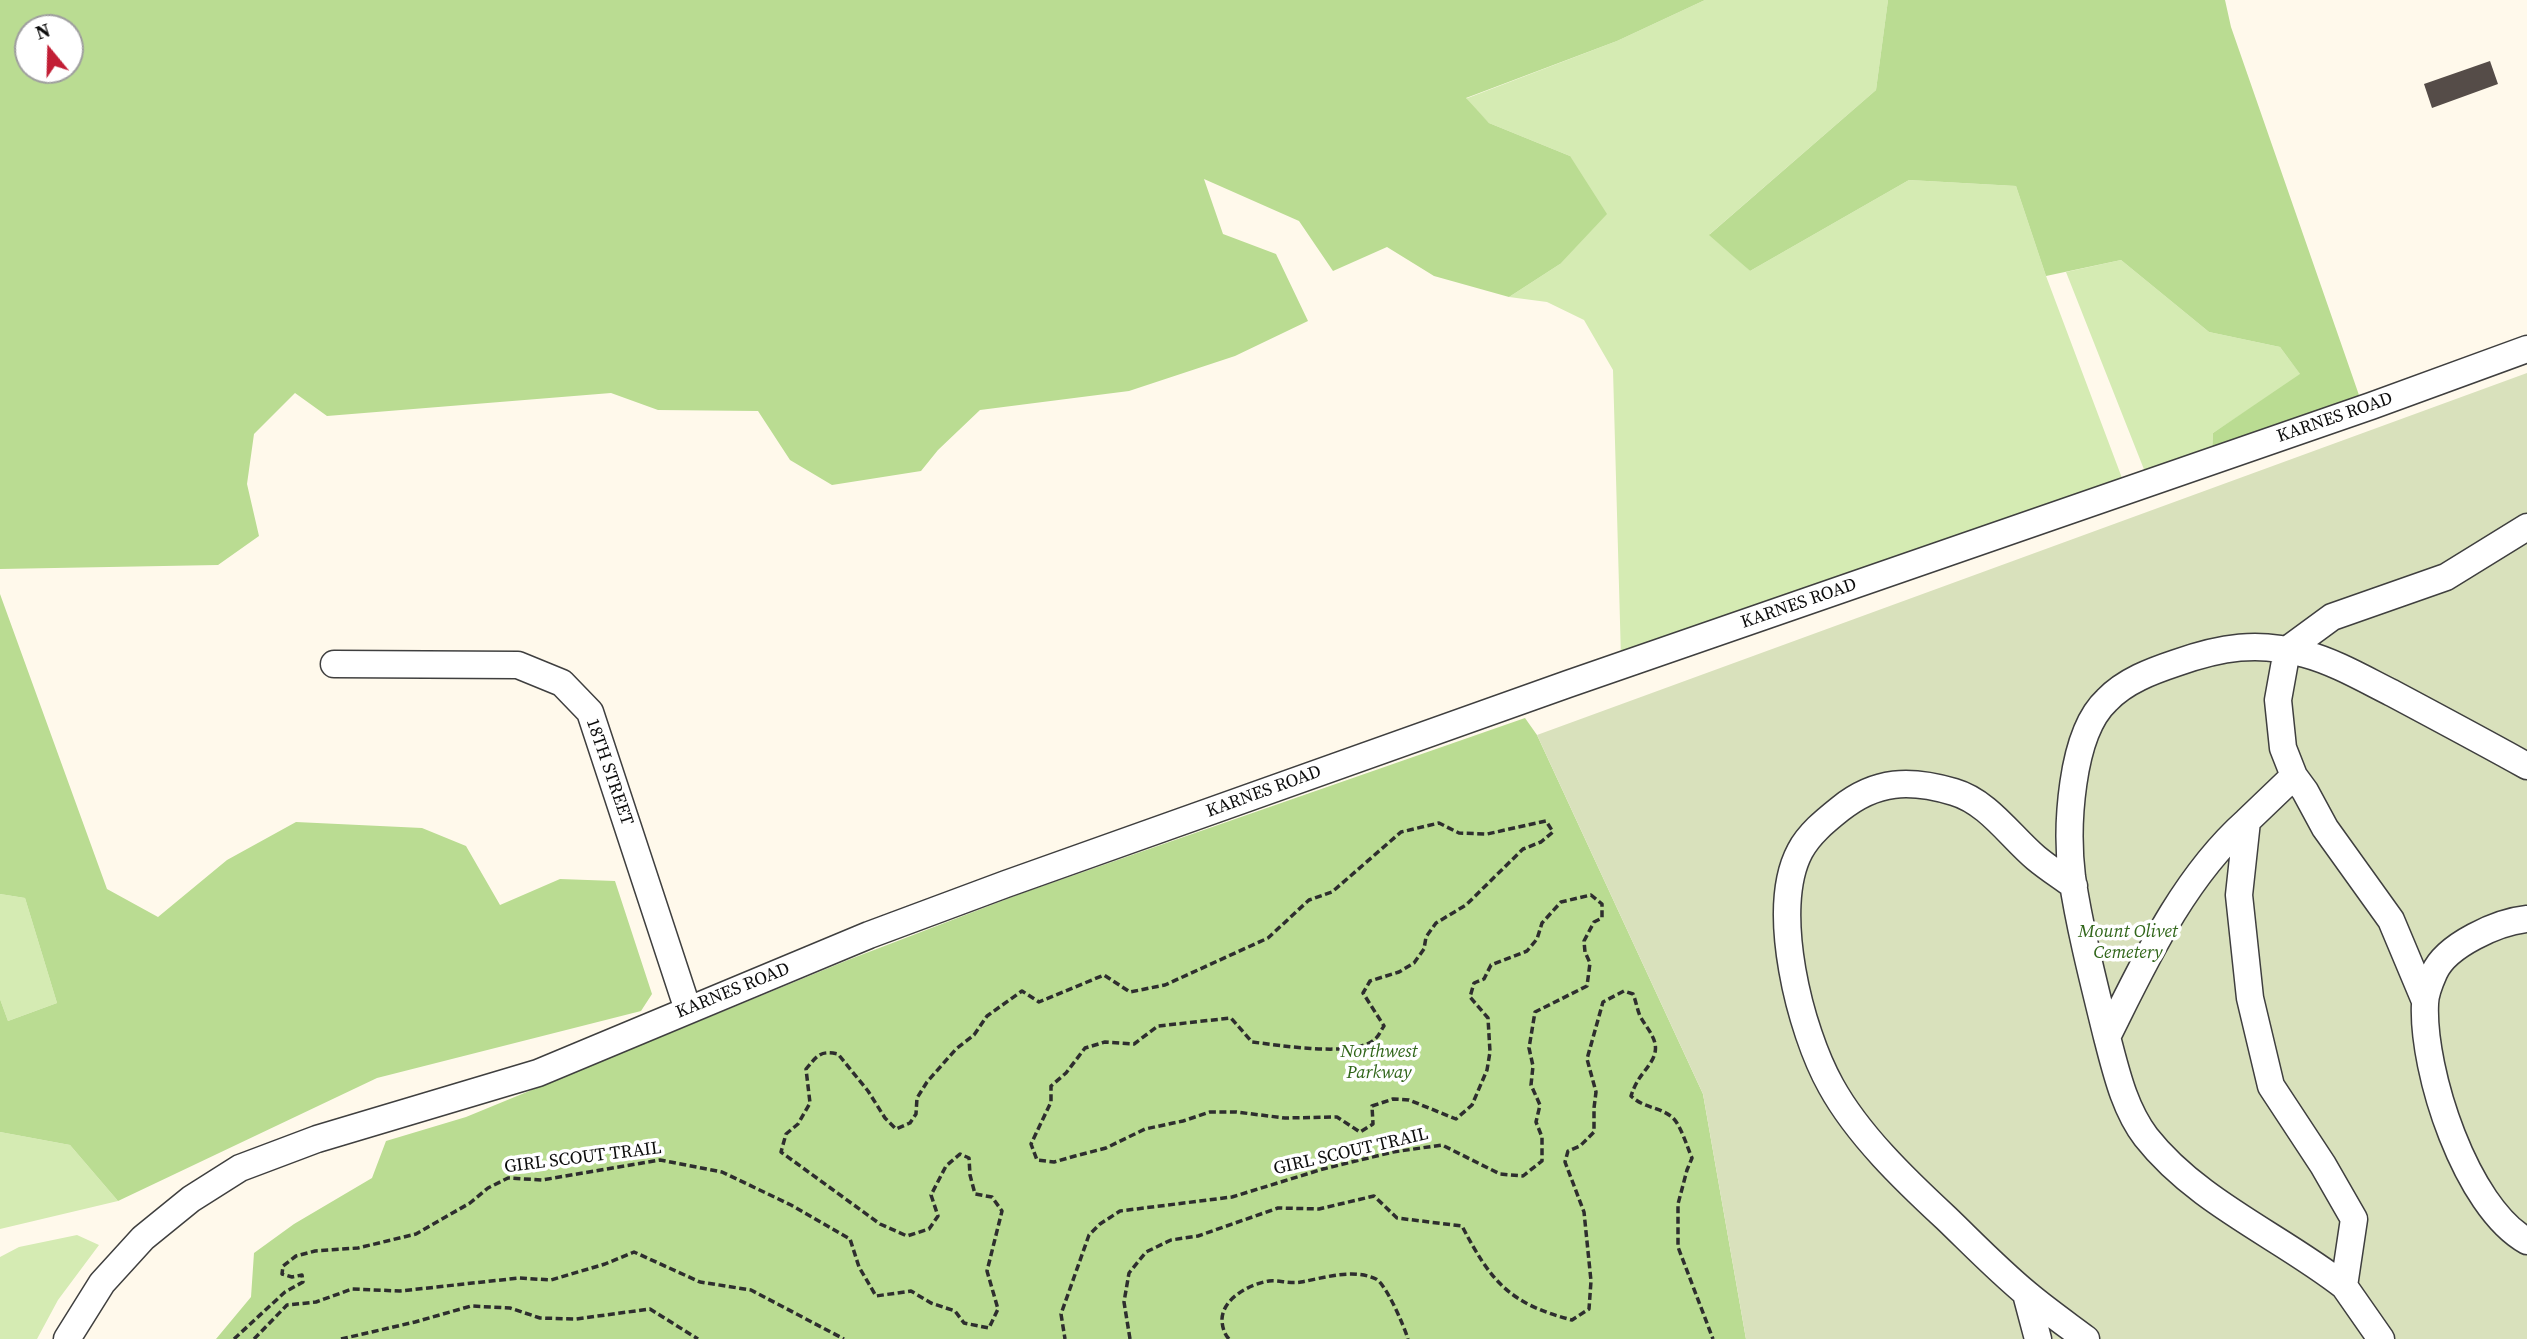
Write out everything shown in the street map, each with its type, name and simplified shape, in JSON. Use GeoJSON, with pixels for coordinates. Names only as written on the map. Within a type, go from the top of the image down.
{"type":"FeatureCollection","features":[{"type":"Feature","properties":{"kind":"street","name":"KARNES ROAD"},"geometry":{"type":"LineString","coordinates":[[67,1339],[102,1283],[143,1238],[191,1199],[240,1168],[317,1139],[538,1073],[869,935],[1019,879],[2527,349]]}},
{"type":"Feature","properties":{"kind":"street"},"geometry":{"type":"LineString","coordinates":[[2425,1001],[2390,920],[2325,828],[2305,790],[2294,776],[2283,748],[2278,700],[2287,650],[2332,617],[2446,577],[2527,527]]}},
{"type":"Feature","properties":{"kind":"street"},"geometry":{"type":"LineString","coordinates":[[2381,1339],[2344,1286],[2213,1199],[2169,1161],[2146,1136],[2122,1089],[2094,985],[2074,886],[2072,787],[2081,745],[2092,720],[2105,701],[2125,685],[2157,669],[2212,650],[2254,646],[2287,650],[2324,660],[2527,766]]}},
{"type":"Feature","properties":{"kind":"street","name":"18TH STREET"},"geometry":{"type":"LineString","coordinates":[[334,664],[519,665],[562,683],[590,712],[688,1010]]}},
{"type":"Feature","properties":{"kind":"street"},"geometry":{"type":"LineString","coordinates":[[2107,1037],[2159,936],[2221,844],[2294,776]]}},
{"type":"Feature","properties":{"kind":"street"},"geometry":{"type":"LineString","coordinates":[[2074,886],[2035,857],[1979,806],[1957,793],[1930,786],[1900,783],[1876,787],[1857,796],[1835,813],[1812,833],[1800,850],[1792,869],[1788,938],[1793,980],[1819,1060],[1832,1087],[1857,1122],[1904,1178],[2026,1294],[2086,1339]]}},
{"type":"Feature","properties":{"kind":"street"},"geometry":{"type":"LineString","coordinates":[[2247,821],[2239,895],[2250,998],[2271,1086],[2323,1165],[2354,1219],[2344,1286]]}},
{"type":"Feature","properties":{"kind":"street"},"geometry":{"type":"LineString","coordinates":[[2527,919],[2497,925],[2477,935],[2445,958],[2434,971],[2425,1001],[2425,1025],[2433,1069],[2457,1149],[2475,1184],[2497,1213],[2518,1236],[2527,1241]]}},
{"type":"Feature","properties":{"kind":"street"},"geometry":{"type":"LineString","coordinates":[[2026,1294],[2038,1339]]}},
{"type":"Feature","properties":{"kind":"path","name":"GIRL SCOUT TRAIL"},"geometry":{"type":"LineString","coordinates":[[234,1339],[285,1292],[303,1282],[302,1275],[292,1277],[282,1274],[283,1266],[296,1256],[315,1251],[359,1248],[416,1234],[508,1178],[542,1180],[660,1160],[722,1172],[792,1205],[850,1239],[859,1267],[876,1296],[911,1291],[931,1303],[955,1311],[964,1323],[989,1328],[998,1309],[987,1271],[1002,1211],[992,1196],[975,1194],[969,1158],[960,1154],[946,1166],[931,1195],[938,1216],[929,1229],[907,1236],[880,1224],[781,1152],[786,1134],[798,1124],[810,1103],[806,1069],[816,1057],[827,1051],[838,1054],[896,1129],[910,1123],[916,1114],[917,1098],[926,1082],[941,1069],[956,1049],[974,1035],[987,1016],[1022,991],[1038,1002],[1104,975],[1130,992],[1165,985],[1268,938],[1309,900],[1332,892],[1401,832],[1439,823],[1459,833],[1487,834],[1546,821],[1553,832],[1541,842],[1523,849],[1466,905],[1436,923],[1414,963],[1399,972],[1370,981],[1363,993],[1384,1026],[1374,1041],[1350,1049],[1252,1042],[1231,1018],[1158,1026],[1134,1044],[1105,1042],[1085,1048],[1066,1073],[1051,1086],[1051,1102],[1031,1144],[1037,1160],[1054,1162],[1106,1148],[1145,1129],[1210,1112],[1285,1118],[1337,1117],[1360,1132],[1373,1124],[1372,1106],[1393,1099],[1409,1100],[1457,1119],[1472,1105],[1487,1070],[1490,1052],[1488,1018],[1470,997],[1474,983],[1484,979],[1492,965],[1527,951],[1537,939],[1542,923],[1561,902],[1591,895],[1602,904],[1602,918],[1594,922],[1584,941],[1590,963],[1587,986],[1535,1012],[1529,1048],[1533,1066],[1531,1086],[1540,1105],[1536,1122],[1542,1137],[1542,1161],[1523,1177],[1500,1174],[1442,1145],[1393,1152],[1323,1169],[1231,1197],[1120,1212],[1100,1224],[1089,1235],[1061,1314],[1065,1339]]}},
{"type":"Feature","properties":{"kind":"path"},"geometry":{"type":"LineString","coordinates":[[1130,1339],[1124,1302],[1129,1273],[1146,1252],[1171,1240],[1198,1236],[1278,1208],[1319,1209],[1374,1196],[1397,1218],[1462,1226],[1489,1272],[1516,1299],[1548,1314],[1572,1321],[1588,1309],[1591,1281],[1584,1212],[1564,1162],[1569,1151],[1580,1146],[1594,1132],[1596,1092],[1587,1059],[1603,1002],[1624,990],[1633,994],[1641,1017],[1652,1032],[1656,1047],[1652,1061],[1637,1079],[1631,1096],[1640,1105],[1656,1109],[1673,1118],[1692,1158],[1686,1170],[1678,1204],[1678,1247],[1713,1339]]}},
{"type":"Feature","properties":{"kind":"path"},"geometry":{"type":"LineString","coordinates":[[254,1339],[287,1305],[316,1302],[352,1289],[400,1291],[519,1278],[551,1280],[605,1264],[634,1252],[701,1282],[751,1290],[844,1339]]}},
{"type":"Feature","properties":{"kind":"path"},"geometry":{"type":"LineString","coordinates":[[1228,1339],[1222,1320],[1225,1306],[1244,1290],[1269,1281],[1297,1283],[1357,1273],[1377,1279],[1387,1288],[1390,1301],[1408,1339]]}},
{"type":"Feature","properties":{"kind":"path"},"geometry":{"type":"LineString","coordinates":[[341,1339],[471,1306],[510,1308],[540,1318],[576,1319],[650,1309],[698,1339]]}},
{"type":"Feature","properties":{"kind":"green space"},"geometry":{"type":"Polygon","coordinates":[[[0,0],[1705,0],[1617,41],[1466,98],[1489,123],[1570,156],[1607,214],[1560,264],[1509,297],[1434,276],[1387,247],[1333,271],[1299,221],[1204,179],[1223,234],[1276,254],[1308,321],[1235,356],[1129,391],[980,410],[938,450],[921,471],[832,485],[790,460],[758,411],[658,410],[611,393],[327,416],[295,393],[254,434],[247,484],[259,536],[218,565],[0,569],[0,0]]]}},
{"type":"Feature","properties":{"kind":"green space"},"geometry":{"type":"Polygon","coordinates":[[[1705,0],[1888,0],[1876,90],[1710,234],[1750,271],[1909,180],[2016,186],[2046,276],[2125,486],[1621,658],[1613,370],[1584,320],[1547,302],[1509,297],[1560,264],[1570,156],[1489,123],[1465,99],[1617,41],[1705,0]]]}},
{"type":"Feature","properties":{"kind":"green space"},"geometry":{"type":"Polygon","coordinates":[[[1888,0],[2225,0],[2231,27],[2360,398],[2212,452],[2213,433],[2300,374],[2280,347],[2209,332],[2121,260],[2046,276],[2016,186],[1909,180],[1750,271],[1709,235],[1876,90],[1888,0]]]}},
{"type":"Feature","properties":{"kind":"green space"},"geometry":{"type":"Polygon","coordinates":[[[2121,260],[2209,332],[2280,347],[2301,375],[2213,433],[2212,452],[2147,477],[2066,272],[2121,260]]]}},
{"type":"Feature","properties":{"kind":"green space","name":"Mount Olivet Cemetery"},"geometry":{"type":"Polygon","coordinates":[[[2527,373],[2527,1339],[1746,1339],[1703,1094],[1537,735],[2527,373]]]}},
{"type":"Feature","properties":{"kind":"green space"},"geometry":{"type":"Polygon","coordinates":[[[0,594],[107,889],[158,917],[227,860],[296,822],[422,828],[466,846],[500,905],[560,879],[615,881],[652,994],[641,1011],[377,1078],[118,1201],[70,1145],[0,1132],[0,999],[8,1021],[57,1003],[25,898],[0,894],[0,594]]]}},
{"type":"Feature","properties":{"kind":"green space","name":"Northwest Parkway"},"geometry":{"type":"Polygon","coordinates":[[[1525,718],[1537,735],[1703,1094],[1746,1339],[216,1339],[251,1297],[254,1253],[294,1224],[372,1178],[386,1141],[466,1117],[848,960],[1020,894],[1525,718]]]}},
{"type":"Feature","properties":{"kind":"green space"},"geometry":{"type":"Polygon","coordinates":[[[0,894],[25,898],[57,1003],[8,1021],[0,999],[0,894]]]}},
{"type":"Feature","properties":{"kind":"green space"},"geometry":{"type":"Polygon","coordinates":[[[0,1132],[70,1145],[118,1201],[0,1229],[0,1132]]]}},
{"type":"Feature","properties":{"kind":"green space"},"geometry":{"type":"Polygon","coordinates":[[[77,1235],[99,1245],[58,1300],[37,1339],[0,1339],[0,1257],[19,1247],[77,1235]]]}},
{"type":"Feature","properties":{"kind":"building"},"geometry":{"type":"Polygon","coordinates":[[[2490,61],[2498,84],[2432,108],[2424,84],[2490,61]]]}}]}
